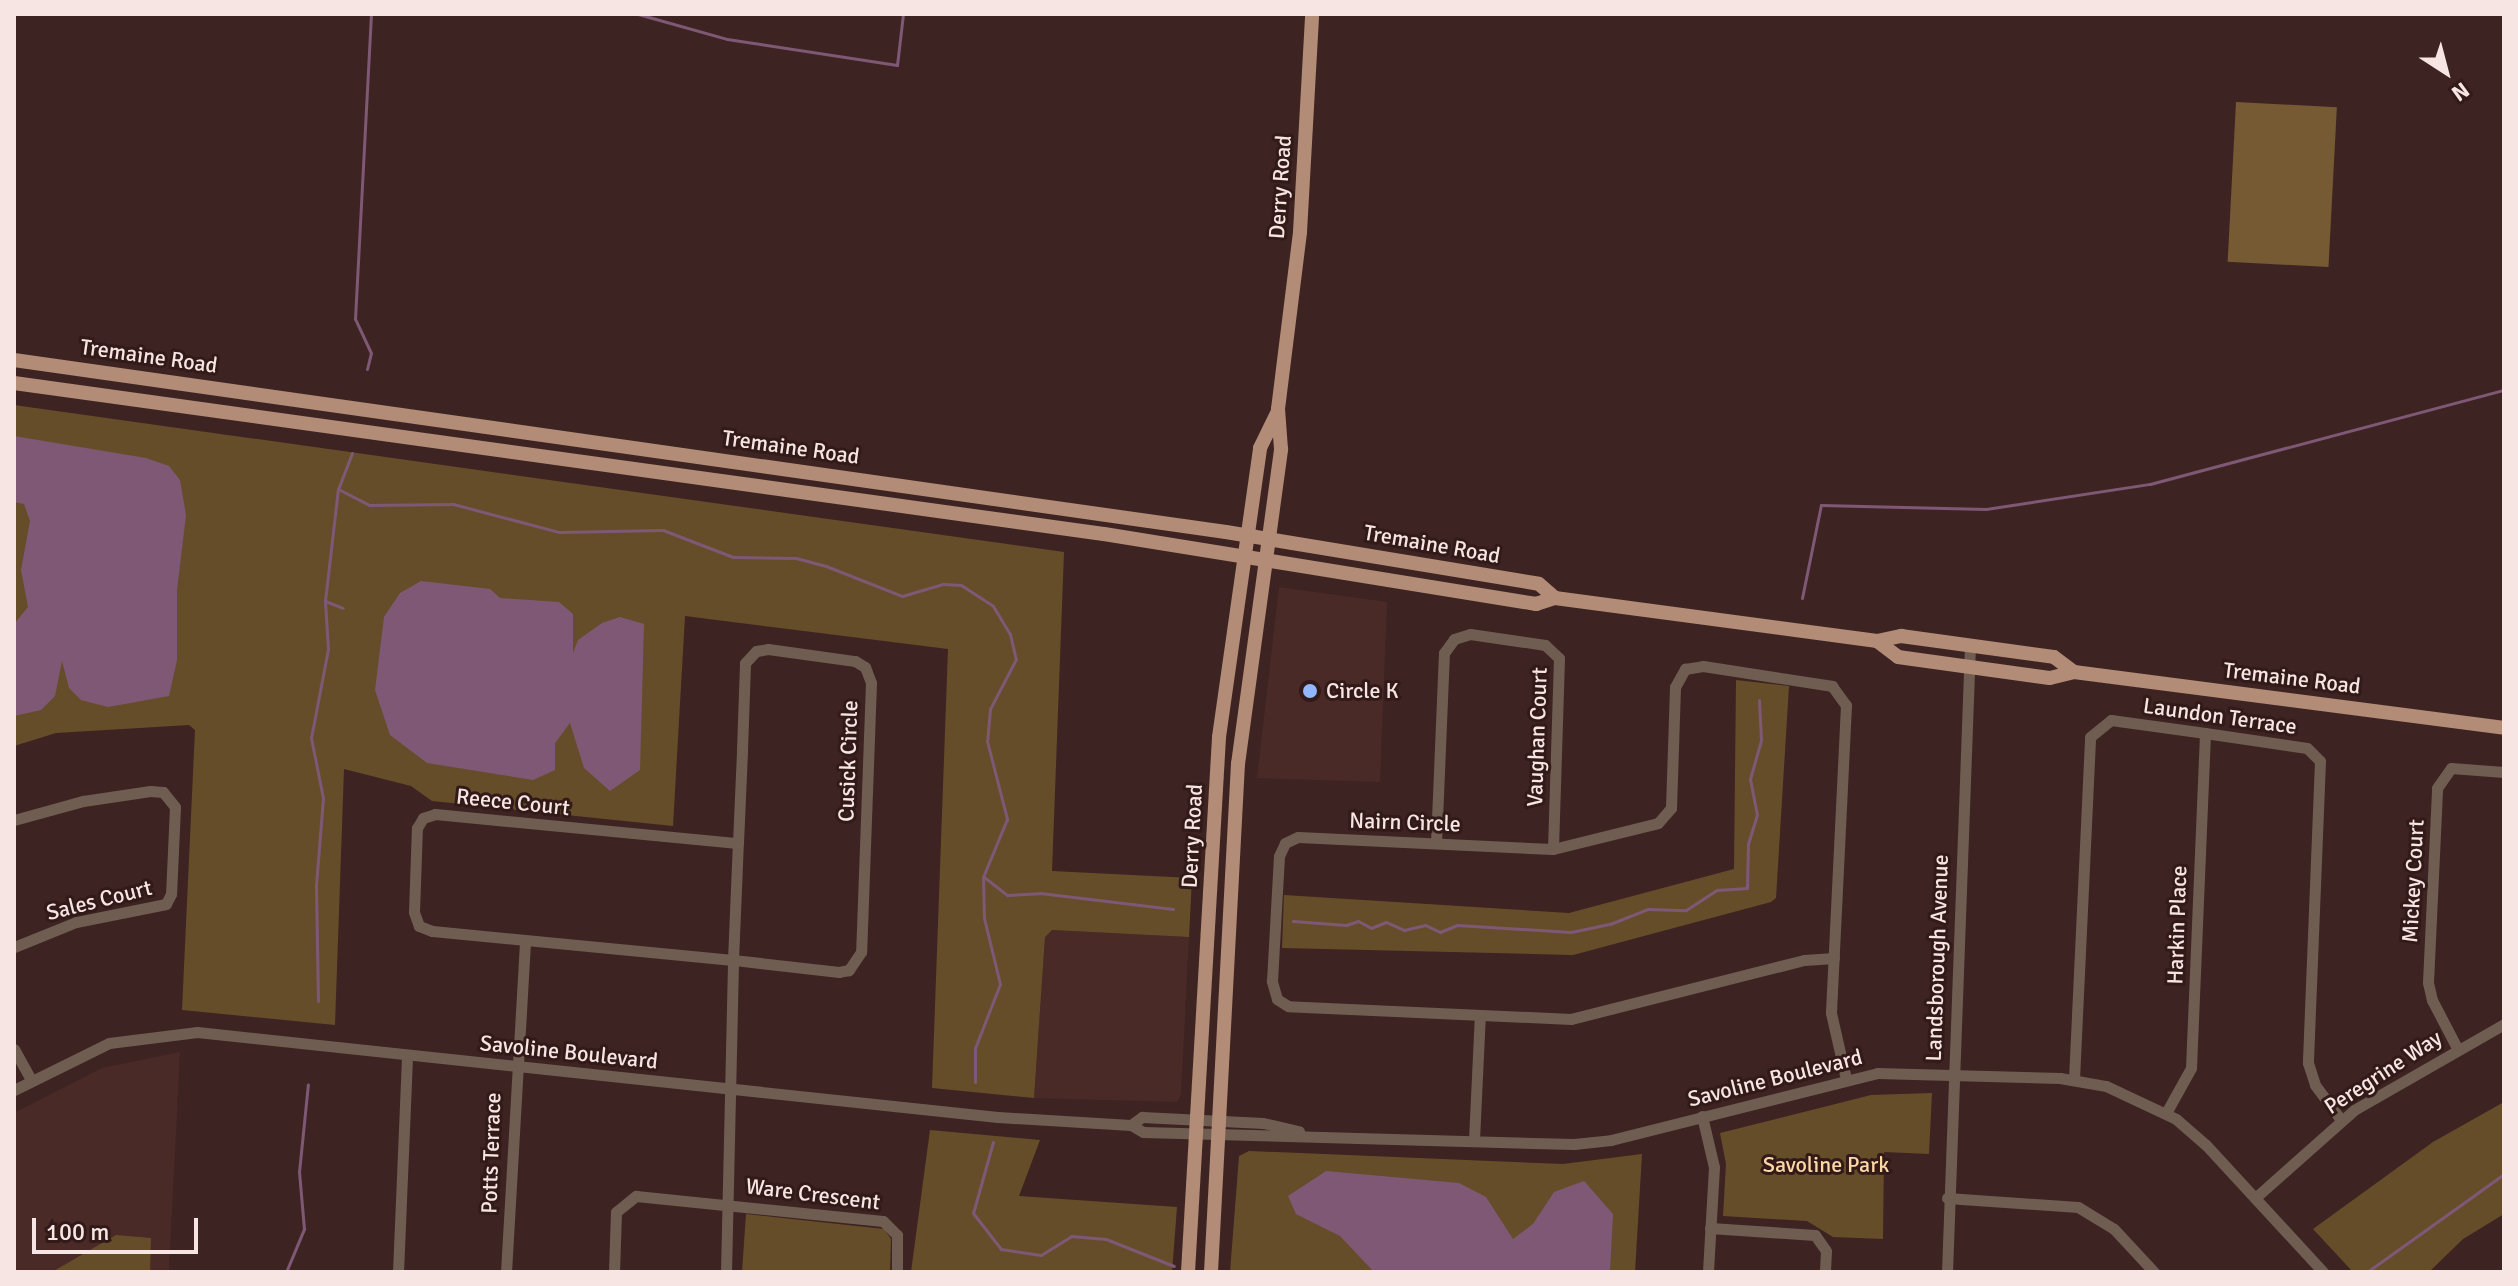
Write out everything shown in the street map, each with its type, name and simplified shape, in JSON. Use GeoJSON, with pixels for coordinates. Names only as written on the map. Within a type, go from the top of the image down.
{"type":"FeatureCollection","features":[{"type":"Feature","properties":{"kind":"main road","name":"Derry Road"},"geometry":{"type":"LineString","coordinates":[[1211,1272],[1238,764],[1281,449],[1278,409],[1300,232],[1312,14]]}},
{"type":"Feature","properties":{"kind":"main road","name":"Tremaine Road"},"geometry":{"type":"LineString","coordinates":[[14,360],[1246,535],[1539,584],[1555,598]]}},
{"type":"Feature","properties":{"kind":"main road","name":"Tremaine Road"},"geometry":{"type":"LineString","coordinates":[[14,383],[1264,559],[1536,604],[1555,598],[1877,641],[1901,636],[2054,657],[2074,672]]}},
{"type":"Feature","properties":{"kind":"main road","name":"Derry Road"},"geometry":{"type":"LineString","coordinates":[[1188,1272],[1219,737],[1260,448],[1278,409]]}},
{"type":"Feature","properties":{"kind":"main road","name":"Tremaine Road"},"geometry":{"type":"LineString","coordinates":[[1877,641],[1898,657],[2050,678],[2074,672],[2504,728]]}},
{"type":"Feature","properties":{"kind":"street","name":"Vaughan Court"},"geometry":{"type":"LineString","coordinates":[[1436,843],[1444,653],[1454,639],[1470,634],[1545,645],[1559,658],[1553,849]]}},
{"type":"Feature","properties":{"kind":"street","name":"Landsborough Avenue"},"geometry":{"type":"LineString","coordinates":[[1947,1272],[1947,1198],[1970,646]]}},
{"type":"Feature","properties":{"kind":"street","name":"Cusick Circle"},"geometry":{"type":"LineString","coordinates":[[726,1272],[733,960],[747,658],[768,649],[860,663],[871,683],[859,959],[839,972],[733,960]]}},
{"type":"Feature","properties":{"kind":"street","name":"Nairn Circle"},"geometry":{"type":"LineString","coordinates":[[1834,958],[1804,960],[1585,1018],[1288,1006],[1273,992],[1279,856],[1285,843],[1298,837],[1553,849],[1667,816],[1675,687],[1685,669],[1703,666],[1832,686],[1846,705],[1832,1025],[1846,1079]]}},
{"type":"Feature","properties":{"kind":"street","name":"Laundon Terrace"},"geometry":{"type":"LineString","coordinates":[[2074,1079],[2090,737],[2111,720],[2307,748],[2320,761],[2308,1063],[2315,1085],[2341,1120]]}},
{"type":"Feature","properties":{"kind":"street","name":"Harkin Place"},"geometry":{"type":"LineString","coordinates":[[2166,1113],[2191,1068],[2205,733]]}},
{"type":"Feature","properties":{"kind":"street","name":"Mickey Court"},"geometry":{"type":"LineString","coordinates":[[2457,1048],[2428,982],[2437,788],[2451,768],[2504,772]]}},
{"type":"Feature","properties":{"kind":"street","name":"Sales Court"},"geometry":{"type":"LineString","coordinates":[[14,820],[83,801],[150,791],[163,792],[175,807],[171,894],[166,904],[76,922],[14,947]]}},
{"type":"Feature","properties":{"kind":"street","name":"Reece Court"},"geometry":{"type":"LineString","coordinates":[[733,960],[432,931],[416,922],[417,828],[423,818],[435,814],[738,843]]}},
{"type":"Feature","properties":{"kind":"street","name":"Potts Terrace"},"geometry":{"type":"LineString","coordinates":[[506,1272],[514,1067],[525,941]]}},
{"type":"Feature","properties":{"kind":"street"},"geometry":{"type":"LineString","coordinates":[[1474,1140],[1480,1015]]}},
{"type":"Feature","properties":{"kind":"street","name":"Peregrine Way"},"geometry":{"type":"LineString","coordinates":[[2255,1198],[2341,1120],[2457,1048],[2504,1024]]}},
{"type":"Feature","properties":{"kind":"street","name":"Savoline Boulevard"},"geometry":{"type":"LineString","coordinates":[[14,1090],[109,1043],[174,1032],[732,1086],[1013,1118],[1131,1125],[1142,1117],[1219,1129],[1592,1143],[1846,1079],[1893,1072],[2074,1079],[2127,1094],[2166,1113],[2206,1145],[2323,1272]]}},
{"type":"Feature","properties":{"kind":"street"},"geometry":{"type":"LineString","coordinates":[[14,1049],[31,1080]]}},
{"type":"Feature","properties":{"kind":"street"},"geometry":{"type":"LineString","coordinates":[[398,1272],[407,1055]]}},
{"type":"Feature","properties":{"kind":"street"},"geometry":{"type":"LineString","coordinates":[[1702,1116],[1714,1167],[1708,1272]]}},
{"type":"Feature","properties":{"kind":"street","name":"Ware Crescent"},"geometry":{"type":"LineString","coordinates":[[614,1272],[616,1212],[629,1197],[728,1203],[883,1221],[897,1235],[897,1272]]}},
{"type":"Feature","properties":{"kind":"street"},"geometry":{"type":"LineString","coordinates":[[1947,1198],[2078,1207],[2114,1229],[2154,1272]]}},
{"type":"Feature","properties":{"kind":"street"},"geometry":{"type":"LineString","coordinates":[[1710,1228],[1815,1235],[1826,1251],[1825,1272]]}},
{"type":"Feature","properties":{"kind":"shaded area"},"geometry":{"type":"Polygon","coordinates":[[[2236,102],[2337,107],[2328,267],[2228,262],[2236,102]]]}},
{"type":"Feature","properties":{"kind":"shaded area"},"geometry":{"type":"Polygon","coordinates":[[[14,436],[146,458],[169,466],[180,480],[186,515],[177,590],[177,660],[169,696],[108,707],[81,700],[69,688],[62,661],[55,696],[41,710],[14,716],[14,624],[28,607],[21,570],[30,521],[24,504],[14,502],[14,436]]]}},
{"type":"Feature","properties":{"kind":"shaded area"},"geometry":{"type":"Polygon","coordinates":[[[421,581],[490,589],[500,598],[559,602],[573,614],[573,653],[578,640],[602,623],[620,617],[644,624],[640,770],[610,791],[584,768],[570,723],[555,743],[555,770],[533,780],[427,763],[390,735],[375,690],[384,617],[400,593],[421,581]]]}},
{"type":"Feature","properties":{"kind":"shaded area"},"geometry":{"type":"Polygon","coordinates":[[[1279,587],[1387,602],[1380,782],[1257,778],[1279,587]]]}},
{"type":"Feature","properties":{"kind":"shaded area"},"geometry":{"type":"Polygon","coordinates":[[[1052,930],[1189,937],[1181,1094],[1177,1102],[1034,1098],[1045,936],[1052,930]]]}},
{"type":"Feature","properties":{"kind":"shaded area"},"geometry":{"type":"Polygon","coordinates":[[[180,1052],[169,1272],[14,1272],[14,1113],[102,1068],[180,1052]]]}},
{"type":"Feature","properties":{"kind":"shaded area"},"geometry":{"type":"Polygon","coordinates":[[[1326,1171],[1459,1183],[1486,1197],[1513,1239],[1533,1224],[1554,1192],[1584,1181],[1613,1214],[1610,1270],[1374,1272],[1340,1236],[1296,1214],[1288,1196],[1326,1171]]]}},
{"type":"Feature","properties":{"kind":"green space"},"geometry":{"type":"Polygon","coordinates":[[[14,405],[1064,552],[1052,871],[1192,878],[1189,937],[1052,930],[1045,937],[1034,1098],[932,1088],[948,649],[685,616],[673,826],[432,801],[411,786],[344,769],[335,1025],[182,1010],[195,730],[189,725],[56,733],[14,746],[14,405]]]}},
{"type":"Feature","properties":{"kind":"green space"},"geometry":{"type":"Polygon","coordinates":[[[1736,680],[1789,686],[1776,898],[1771,902],[1573,955],[1282,948],[1284,895],[1569,913],[1734,869],[1736,680]]]}},
{"type":"Feature","properties":{"kind":"green space","name":"Savoline Park"},"geometry":{"type":"Polygon","coordinates":[[[1932,1093],[1929,1154],[1884,1152],[1883,1239],[1833,1237],[1807,1221],[1723,1216],[1726,1164],[1720,1133],[1871,1095],[1932,1093]]]}},
{"type":"Feature","properties":{"kind":"green space"},"geometry":{"type":"Polygon","coordinates":[[[2504,1102],[2504,1214],[2463,1239],[2429,1272],[2353,1272],[2313,1229],[2433,1142],[2504,1102]]]}},
{"type":"Feature","properties":{"kind":"green space"},"geometry":{"type":"Polygon","coordinates":[[[930,1130],[1040,1140],[1019,1196],[1177,1207],[1172,1272],[911,1272],[930,1130]]]}},
{"type":"Feature","properties":{"kind":"green space"},"geometry":{"type":"Polygon","coordinates":[[[1249,1151],[1563,1164],[1642,1154],[1635,1272],[1230,1272],[1239,1156],[1249,1151]]]}},
{"type":"Feature","properties":{"kind":"green space"},"geometry":{"type":"Polygon","coordinates":[[[746,1214],[884,1229],[891,1239],[890,1272],[742,1272],[746,1214]]]}},
{"type":"Feature","properties":{"kind":"green space"},"geometry":{"type":"Polygon","coordinates":[[[116,1235],[151,1238],[150,1272],[52,1272],[116,1235]]]}},
{"type":"Feature","properties":{"kind":"waterway"},"geometry":{"type":"LineString","coordinates":[[367,369],[371,353],[355,319],[371,14]]}},
{"type":"Feature","properties":{"kind":"waterway"},"geometry":{"type":"LineString","coordinates":[[638,14],[727,39],[897,65],[903,14]]}},
{"type":"Feature","properties":{"kind":"waterway"},"geometry":{"type":"LineString","coordinates":[[1802,598],[1821,505],[1986,509],[2150,484],[2504,390]]}},
{"type":"Feature","properties":{"kind":"waterway"},"geometry":{"type":"LineString","coordinates":[[352,453],[338,489],[369,505],[453,504],[559,532],[663,530],[733,557],[796,558],[826,566],[902,596],[943,584],[961,585],[993,606],[1010,634],[1016,659],[990,709],[987,741],[1007,819],[983,877],[984,918],[1000,984],[975,1048],[975,1082]]}},
{"type":"Feature","properties":{"kind":"waterway"},"geometry":{"type":"LineString","coordinates":[[318,1001],[316,885],[323,798],[311,738],[328,649],[325,601],[338,489]]}},
{"type":"Feature","properties":{"kind":"waterway"},"geometry":{"type":"LineString","coordinates":[[325,601],[343,608]]}},
{"type":"Feature","properties":{"kind":"waterway"},"geometry":{"type":"LineString","coordinates":[[1293,921],[1346,925],[1358,921],[1371,928],[1386,922],[1404,930],[1425,925],[1440,932],[1457,925],[1571,932],[1610,924],[1648,909],[1686,910],[1717,890],[1747,888],[1748,844],[1757,815],[1750,779],[1761,740],[1759,700]]}},
{"type":"Feature","properties":{"kind":"waterway"},"geometry":{"type":"LineString","coordinates":[[984,877],[1007,895],[1040,893],[1173,909]]}},
{"type":"Feature","properties":{"kind":"waterway"},"geometry":{"type":"LineString","coordinates":[[286,1272],[304,1229],[299,1172],[308,1084]]}},
{"type":"Feature","properties":{"kind":"waterway"},"geometry":{"type":"LineString","coordinates":[[993,1142],[973,1213],[1001,1249],[1041,1255],[1071,1236],[1106,1239],[1174,1266]]}},
{"type":"Feature","properties":{"kind":"waterway"},"geometry":{"type":"LineString","coordinates":[[2367,1272],[2504,1174]]}},
{"type":"Feature","properties":{"kind":"place","name":"Circle K"},"geometry":{"type":"Point","coordinates":[1310,691]}}]}
